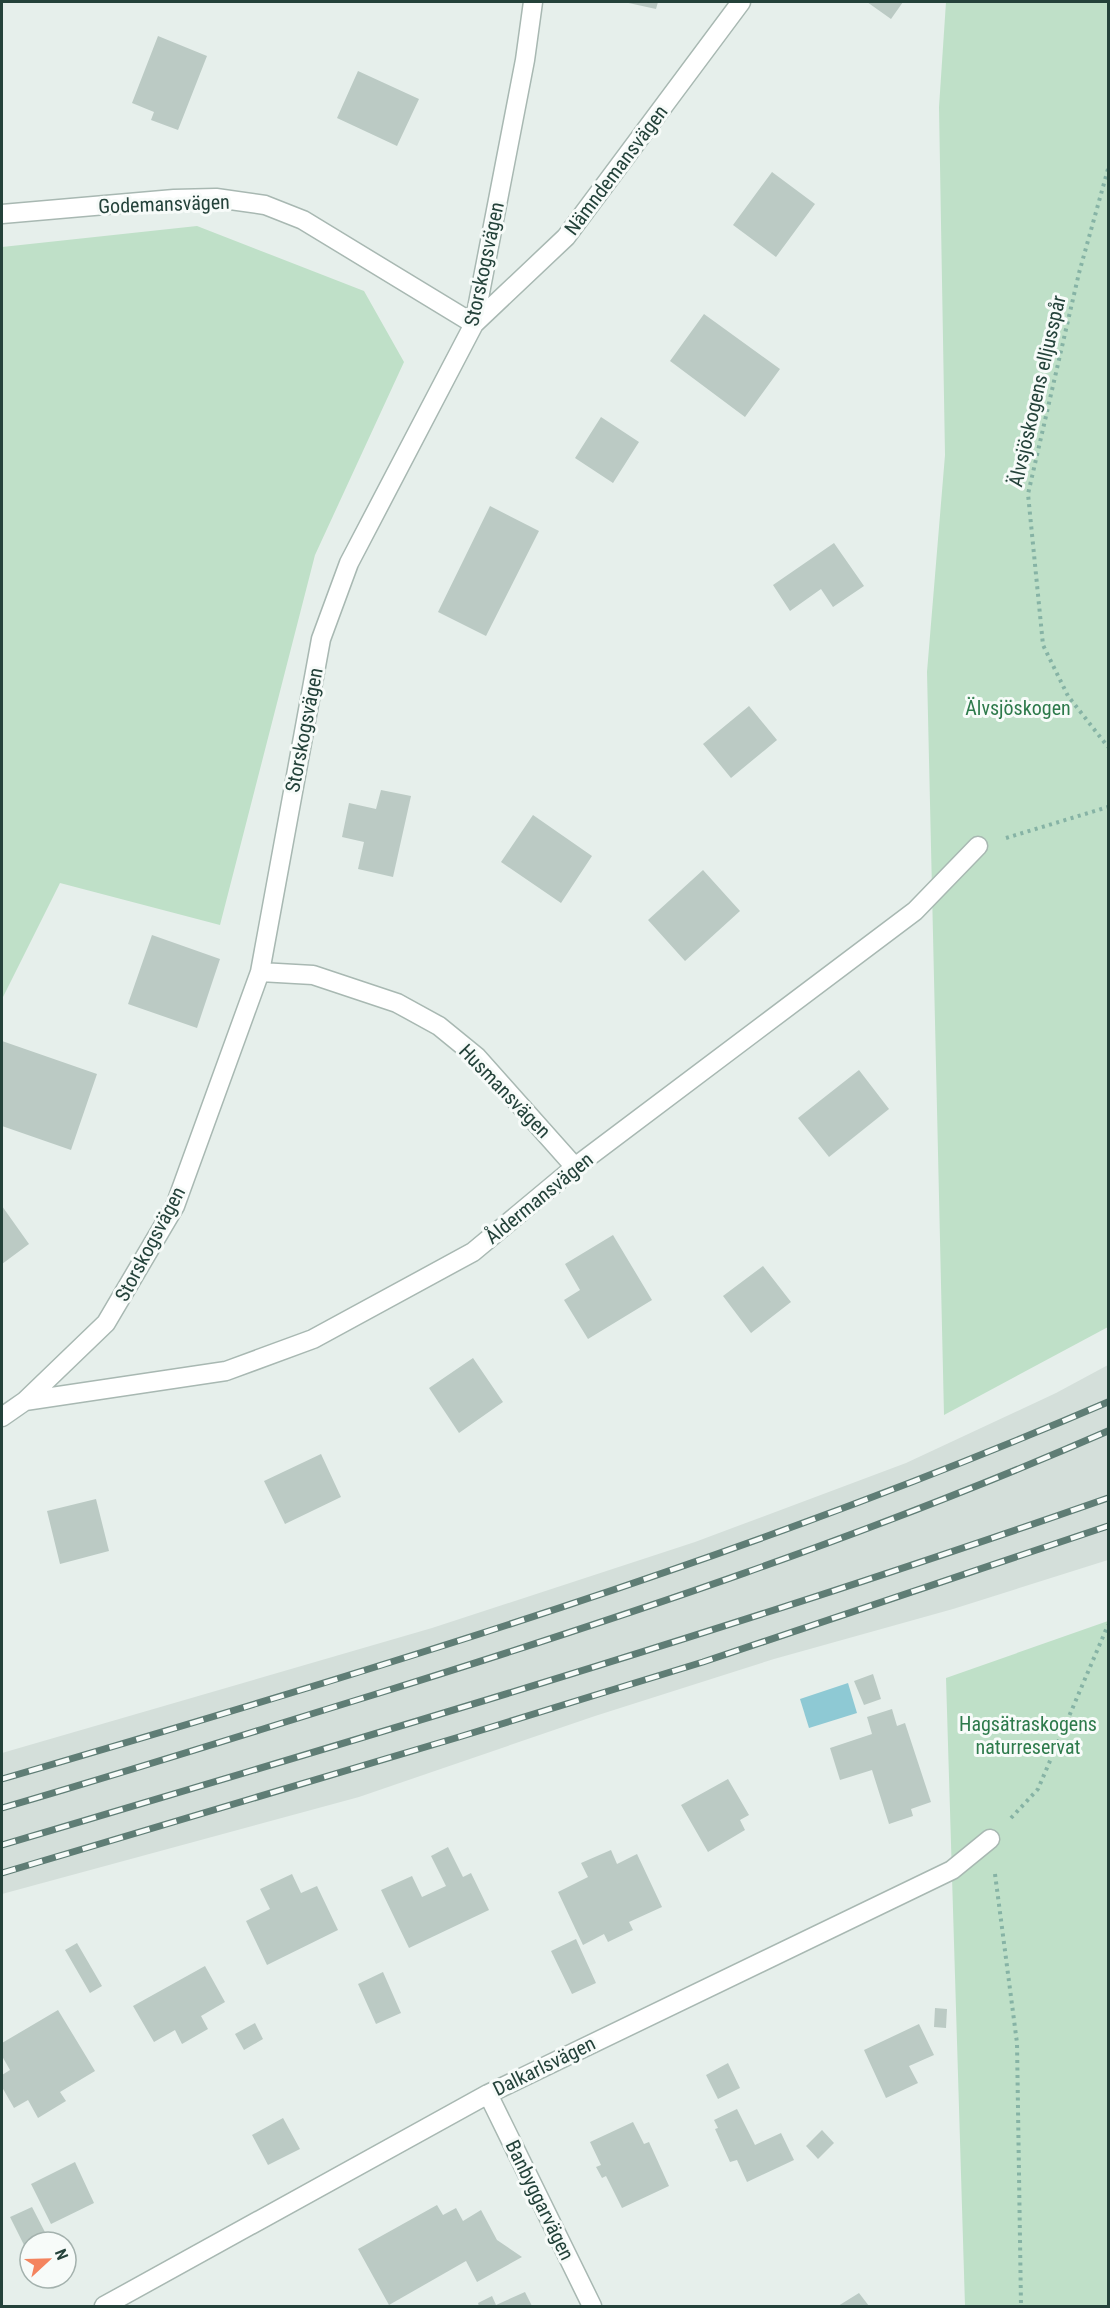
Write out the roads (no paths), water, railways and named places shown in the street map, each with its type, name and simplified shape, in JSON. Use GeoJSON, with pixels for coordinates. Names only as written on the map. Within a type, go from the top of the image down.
{"type":"FeatureCollection","features":[{"type":"Feature","properties":{"kind":"street","name":"Storskogsvägen"},"geometry":{"type":"LineString","coordinates":[[2,1416],[25,1401],[106,1323],[175,1206],[260,972],[321,639],[349,563],[474,324],[525,60],[532,2]]}},
{"type":"Feature","properties":{"kind":"street","name":"Nämndemansvägen"},"geometry":{"type":"LineString","coordinates":[[474,324],[566,237],[741,2]]}},
{"type":"Feature","properties":{"kind":"street","name":"Godemansvägen"},"geometry":{"type":"LineString","coordinates":[[2,214],[185,199],[216,198],[265,205],[303,220],[474,324]]}},
{"type":"Feature","properties":{"kind":"street","name":"Åldermansvägen"},"geometry":{"type":"LineString","coordinates":[[25,1401],[226,1371],[313,1340],[473,1252],[575,1167],[915,910],[978,846]]}},
{"type":"Feature","properties":{"kind":"street","name":"Husmansvägen"},"geometry":{"type":"LineString","coordinates":[[260,972],[313,975],[397,1003],[440,1026],[477,1057],[575,1167]]}},
{"type":"Feature","properties":{"kind":"street","name":"Dalkarlsvägen"},"geometry":{"type":"LineString","coordinates":[[104,2307],[488,2094],[952,1870],[990,1839]]}},
{"type":"Feature","properties":{"kind":"street","name":"Banbyggarvägen"},"geometry":{"type":"LineString","coordinates":[[488,2094],[592,2307]]}},
{"type":"Feature","properties":{"kind":"water"},"geometry":{"type":"Polygon","coordinates":[[[848,1683],[857,1713],[809,1728],[800,1699],[848,1683]]]}},
{"type":"Feature","properties":{"kind":"railway"},"geometry":{"type":"LineString","coordinates":[[2,1779],[282,1696],[561,1607],[699,1560],[837,1511],[1108,1402]]}},
{"type":"Feature","properties":{"kind":"railway"},"geometry":{"type":"LineString","coordinates":[[2,1808],[373,1695],[652,1605],[928,1505],[1108,1431]]}},
{"type":"Feature","properties":{"kind":"railway"},"geometry":{"type":"LineString","coordinates":[[2,1845],[419,1721],[696,1635],[1108,1498]]}},
{"type":"Feature","properties":{"kind":"railway"},"geometry":{"type":"LineString","coordinates":[[2,1873],[703,1662],[1108,1526]]}},
{"type":"Feature","properties":{"kind":"park label","name":"Älvsjöskogen"},"geometry":{"type":"Point","coordinates":[1018,708]}},
{"type":"Feature","properties":{"kind":"park label","name":"Hagsätraskogens naturreservat"},"geometry":{"type":"Point","coordinates":[1028,1736]}}]}
